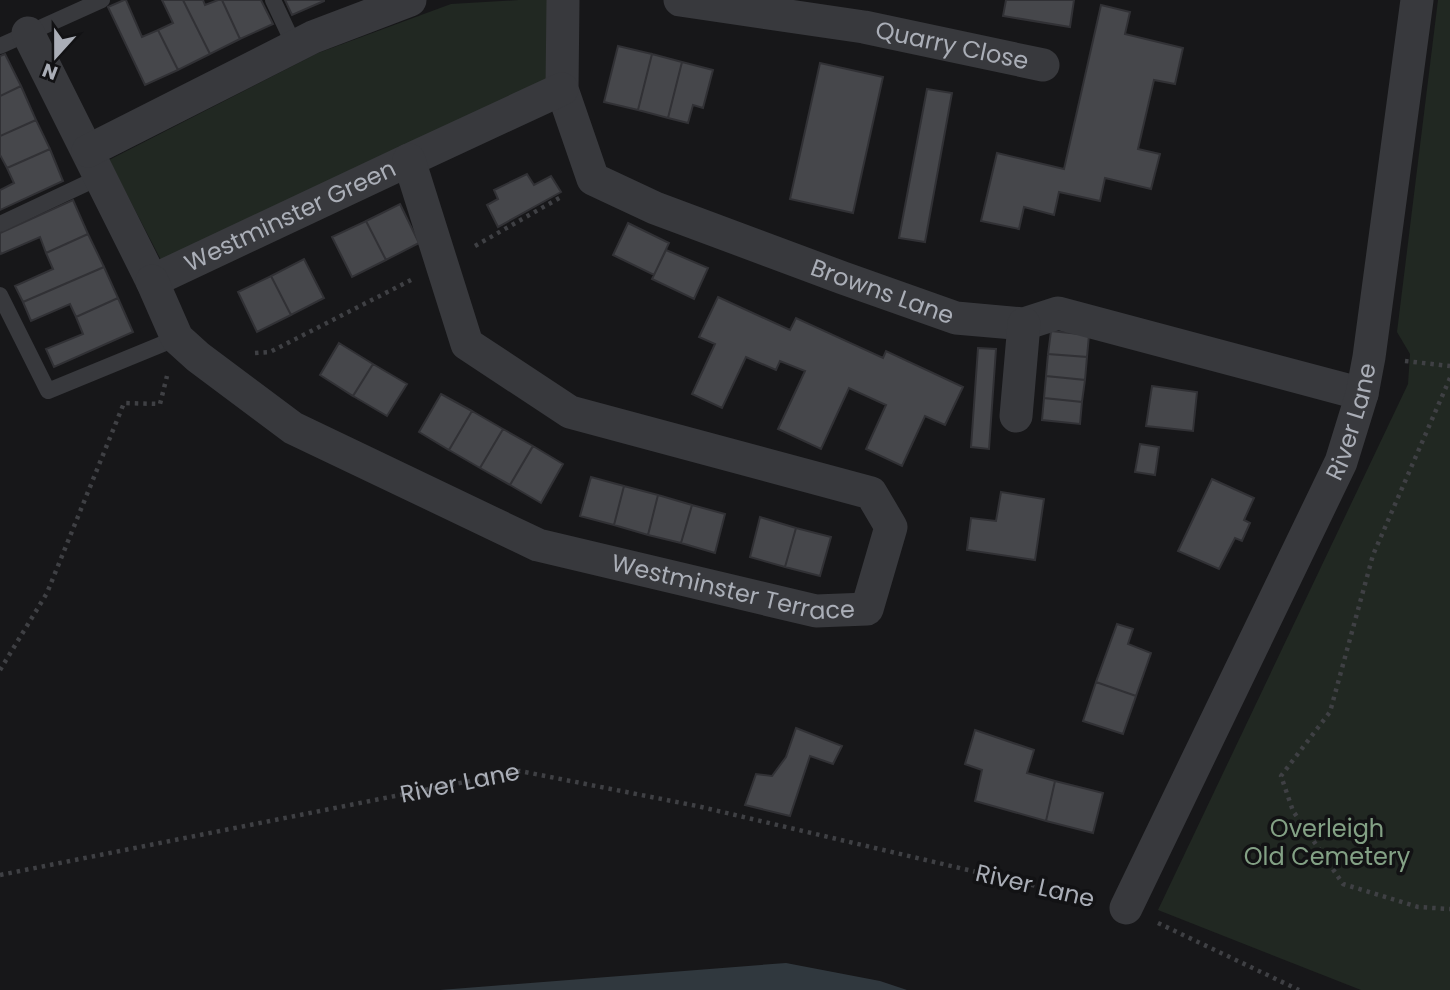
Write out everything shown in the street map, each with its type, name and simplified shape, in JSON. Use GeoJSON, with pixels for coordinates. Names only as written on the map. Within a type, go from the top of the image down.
{"type":"FeatureCollection","features":[{"type":"Feature","properties":{"kind":"street"},"geometry":{"type":"LineString","coordinates":[[94,164],[313,37],[410,0]]}},
{"type":"Feature","properties":{"kind":"street"},"geometry":{"type":"LineString","coordinates":[[563,0],[562,89],[593,179]]}},
{"type":"Feature","properties":{"kind":"street","name":"River Lane"},"geometry":{"type":"LineString","coordinates":[[1126,908],[1341,462],[1362,394],[1370,357],[1417,0]]}},
{"type":"Feature","properties":{"kind":"street","name":"Quarry Close"},"geometry":{"type":"LineString","coordinates":[[697,1],[866,14],[1043,65]]}},
{"type":"Feature","properties":{"kind":"street"},"geometry":{"type":"LineString","coordinates":[[14,40],[94,164],[152,281]]}},
{"type":"Feature","properties":{"kind":"street","name":"Westminster Green"},"geometry":{"type":"LineString","coordinates":[[152,281],[562,89]]}},
{"type":"Feature","properties":{"kind":"street","name":"Westminster Terrace"},"geometry":{"type":"LineString","coordinates":[[152,281],[188,348],[293,428],[538,545],[816,611],[867,609],[891,527],[871,493],[570,412],[467,344],[409,160]]}},
{"type":"Feature","properties":{"kind":"street","name":"Browns Lane"},"geometry":{"type":"LineString","coordinates":[[593,179],[655,208],[956,318],[1024,324],[1058,313],[1362,394]]}},
{"type":"Feature","properties":{"kind":"street"},"geometry":{"type":"LineString","coordinates":[[1016,416],[1024,324]]}},
{"type":"Feature","properties":{"kind":"lane"},"geometry":{"type":"LineString","coordinates":[[14,40],[102,0]]}},
{"type":"Feature","properties":{"kind":"lane"},"geometry":{"type":"LineString","coordinates":[[273,0],[295,47]]}},
{"type":"Feature","properties":{"kind":"lane"},"geometry":{"type":"LineString","coordinates":[[0,224],[94,164]]}},
{"type":"Feature","properties":{"kind":"lane"},"geometry":{"type":"LineString","coordinates":[[0,295],[48,391],[188,348]]}},
{"type":"Feature","properties":{"kind":"path"},"geometry":{"type":"LineString","coordinates":[[0,670],[47,593],[124,403],[160,404],[188,348],[270,352],[442,265],[593,179]]}},
{"type":"Feature","properties":{"kind":"path"},"geometry":{"type":"LineString","coordinates":[[1370,357],[1450,366]]}},
{"type":"Feature","properties":{"kind":"path"},"geometry":{"type":"LineString","coordinates":[[1450,378],[1373,555],[1330,712],[1281,776],[1293,811],[1343,884],[1418,907],[1450,909]]}},
{"type":"Feature","properties":{"kind":"path","name":"River Lane"},"geometry":{"type":"LineString","coordinates":[[0,875],[520,771],[697,806],[1126,908]]}},
{"type":"Feature","properties":{"kind":"path"},"geometry":{"type":"LineString","coordinates":[[1126,908],[1299,990]]}},
{"type":"Feature","properties":{"kind":"green space"},"geometry":{"type":"Polygon","coordinates":[[[548,0],[548,79],[161,260],[109,160],[318,53],[451,4],[548,0]]]}},
{"type":"Feature","properties":{"kind":"green space","name":"Overleigh Old Cemetery"},"geometry":{"type":"Polygon","coordinates":[[[1438,0],[1450,0],[1450,990],[1361,990],[1158,910],[1408,384],[1410,354],[1397,332],[1438,0]]]}},
{"type":"Feature","properties":{"kind":"shaded area"},"geometry":{"type":"Polygon","coordinates":[[[786,963],[880,981],[907,990],[440,990],[786,963]]]}},
{"type":"Feature","properties":{"kind":"building"},"geometry":{"type":"Polygon","coordinates":[[[124,0],[142,37],[158,30],[178,70],[145,85],[108,7],[124,0]]]}},
{"type":"Feature","properties":{"kind":"building"},"geometry":{"type":"Polygon","coordinates":[[[162,0],[183,0],[210,54],[178,70],[158,30],[173,23],[162,0]]]}},
{"type":"Feature","properties":{"kind":"building"},"geometry":{"type":"Polygon","coordinates":[[[183,0],[203,0],[205,5],[222,0],[240,39],[210,54],[183,0]]]}},
{"type":"Feature","properties":{"kind":"building"},"geometry":{"type":"Polygon","coordinates":[[[222,0],[261,0],[273,24],[240,39],[222,0]]]}},
{"type":"Feature","properties":{"kind":"building"},"geometry":{"type":"Polygon","coordinates":[[[285,0],[324,0],[324,1],[292,15],[285,0]]]}},
{"type":"Feature","properties":{"kind":"building"},"geometry":{"type":"Polygon","coordinates":[[[1006,0],[1074,0],[1070,27],[1003,16],[1006,0]]]}},
{"type":"Feature","properties":{"kind":"building"},"geometry":{"type":"Polygon","coordinates":[[[1101,5],[1130,12],[1125,34],[1183,48],[1175,84],[1154,80],[1138,149],[1160,154],[1151,189],[1105,178],[1100,201],[1059,192],[1054,215],[1024,207],[1019,229],[981,221],[997,153],[1064,169],[1101,5]]]}},
{"type":"Feature","properties":{"kind":"building"},"geometry":{"type":"Polygon","coordinates":[[[618,46],[652,54],[638,110],[604,102],[618,46]]]}},
{"type":"Feature","properties":{"kind":"building"},"geometry":{"type":"Polygon","coordinates":[[[5,54],[21,86],[0,96],[0,56],[5,54]]]}},
{"type":"Feature","properties":{"kind":"building"},"geometry":{"type":"Polygon","coordinates":[[[652,54],[682,62],[668,118],[638,110],[652,54]]]}},
{"type":"Feature","properties":{"kind":"building"},"geometry":{"type":"Polygon","coordinates":[[[682,62],[713,70],[703,108],[693,105],[688,123],[668,118],[682,62]]]}},
{"type":"Feature","properties":{"kind":"building"},"geometry":{"type":"Polygon","coordinates":[[[820,63],[883,77],[853,213],[790,199],[820,63]]]}},
{"type":"Feature","properties":{"kind":"building"},"geometry":{"type":"Polygon","coordinates":[[[21,86],[36,120],[0,136],[0,96],[21,86]]]}},
{"type":"Feature","properties":{"kind":"building"},"geometry":{"type":"Polygon","coordinates":[[[927,89],[952,93],[925,242],[899,238],[927,89]]]}},
{"type":"Feature","properties":{"kind":"building"},"geometry":{"type":"Polygon","coordinates":[[[36,120],[50,149],[7,168],[0,155],[0,136],[36,120]]]}},
{"type":"Feature","properties":{"kind":"building"},"geometry":{"type":"Polygon","coordinates":[[[50,149],[63,181],[0,210],[0,190],[14,183],[7,168],[50,149]]]}},
{"type":"Feature","properties":{"kind":"building"},"geometry":{"type":"Polygon","coordinates":[[[527,174],[534,185],[551,176],[561,192],[498,227],[487,205],[498,199],[494,190],[527,174]]]}},
{"type":"Feature","properties":{"kind":"building"},"geometry":{"type":"Polygon","coordinates":[[[73,200],[88,234],[46,253],[40,237],[1,254],[0,233],[73,200]]]}},
{"type":"Feature","properties":{"kind":"building"},"geometry":{"type":"Polygon","coordinates":[[[400,204],[419,243],[386,260],[366,221],[400,204]]]}},
{"type":"Feature","properties":{"kind":"building"},"geometry":{"type":"Polygon","coordinates":[[[366,221],[386,260],[352,277],[332,237],[366,221]]]}},
{"type":"Feature","properties":{"kind":"building"},"geometry":{"type":"Polygon","coordinates":[[[628,223],[669,243],[654,275],[613,255],[628,223]]]}},
{"type":"Feature","properties":{"kind":"building"},"geometry":{"type":"Polygon","coordinates":[[[88,234],[104,267],[23,302],[15,286],[53,269],[46,253],[88,234]]]}},
{"type":"Feature","properties":{"kind":"building"},"geometry":{"type":"Polygon","coordinates":[[[666,250],[708,268],[694,299],[652,279],[666,250]]]}},
{"type":"Feature","properties":{"kind":"building"},"geometry":{"type":"Polygon","coordinates":[[[304,259],[324,298],[291,315],[271,276],[304,259]]]}},
{"type":"Feature","properties":{"kind":"building"},"geometry":{"type":"Polygon","coordinates":[[[104,267],[118,298],[76,317],[70,304],[31,321],[23,302],[104,267]]]}},
{"type":"Feature","properties":{"kind":"building"},"geometry":{"type":"Polygon","coordinates":[[[271,276],[291,315],[257,332],[238,292],[271,276]]]}},
{"type":"Feature","properties":{"kind":"building"},"geometry":{"type":"Polygon","coordinates":[[[718,297],[790,330],[796,318],[883,358],[886,351],[963,387],[945,425],[925,416],[902,466],[866,449],[886,405],[849,388],[821,449],[778,429],[805,371],[780,361],[776,370],[746,357],[722,408],[692,394],[715,344],[699,337],[718,297]]]}},
{"type":"Feature","properties":{"kind":"building"},"geometry":{"type":"Polygon","coordinates":[[[118,298],[133,332],[54,367],[46,349],[83,334],[76,317],[118,298]]]}},
{"type":"Feature","properties":{"kind":"building"},"geometry":{"type":"Polygon","coordinates":[[[1051,331],[1089,335],[1087,357],[1048,354],[1051,331]]]}},
{"type":"Feature","properties":{"kind":"building"},"geometry":{"type":"Polygon","coordinates":[[[339,343],[373,364],[353,396],[320,375],[339,343]]]}},
{"type":"Feature","properties":{"kind":"building"},"geometry":{"type":"Polygon","coordinates":[[[978,348],[996,349],[989,449],[971,447],[978,348]]]}},
{"type":"Feature","properties":{"kind":"building"},"geometry":{"type":"Polygon","coordinates":[[[1048,354],[1087,357],[1085,380],[1046,376],[1048,354]]]}},
{"type":"Feature","properties":{"kind":"building"},"geometry":{"type":"Polygon","coordinates":[[[373,364],[407,384],[387,416],[353,396],[373,364]]]}},
{"type":"Feature","properties":{"kind":"building"},"geometry":{"type":"Polygon","coordinates":[[[1046,376],[1085,380],[1082,402],[1044,398],[1046,376]]]}},
{"type":"Feature","properties":{"kind":"building"},"geometry":{"type":"Polygon","coordinates":[[[1152,386],[1197,392],[1193,431],[1146,426],[1152,386]]]}},
{"type":"Feature","properties":{"kind":"building"},"geometry":{"type":"Polygon","coordinates":[[[441,394],[472,411],[449,450],[419,432],[441,394]]]}},
{"type":"Feature","properties":{"kind":"building"},"geometry":{"type":"Polygon","coordinates":[[[1044,398],[1082,402],[1080,424],[1042,420],[1044,398]]]}},
{"type":"Feature","properties":{"kind":"building"},"geometry":{"type":"Polygon","coordinates":[[[472,411],[503,429],[480,468],[449,450],[472,411]]]}},
{"type":"Feature","properties":{"kind":"building"},"geometry":{"type":"Polygon","coordinates":[[[503,429],[533,446],[510,485],[480,468],[503,429]]]}},
{"type":"Feature","properties":{"kind":"building"},"geometry":{"type":"Polygon","coordinates":[[[1140,444],[1159,447],[1155,475],[1135,472],[1140,444]]]}},
{"type":"Feature","properties":{"kind":"building"},"geometry":{"type":"Polygon","coordinates":[[[533,446],[563,464],[541,503],[510,485],[533,446]]]}},
{"type":"Feature","properties":{"kind":"building"},"geometry":{"type":"Polygon","coordinates":[[[591,477],[624,486],[614,525],[580,516],[591,477]]]}},
{"type":"Feature","properties":{"kind":"building"},"geometry":{"type":"Polygon","coordinates":[[[1212,479],[1254,498],[1244,520],[1250,523],[1242,541],[1235,538],[1219,569],[1178,551],[1212,479]]]}},
{"type":"Feature","properties":{"kind":"building"},"geometry":{"type":"Polygon","coordinates":[[[624,486],[658,495],[648,535],[614,525],[624,486]]]}},
{"type":"Feature","properties":{"kind":"building"},"geometry":{"type":"Polygon","coordinates":[[[1001,492],[1044,499],[1035,560],[967,550],[971,518],[996,521],[1001,492]]]}},
{"type":"Feature","properties":{"kind":"building"},"geometry":{"type":"Polygon","coordinates":[[[658,495],[692,505],[681,543],[648,535],[658,495]]]}},
{"type":"Feature","properties":{"kind":"building"},"geometry":{"type":"Polygon","coordinates":[[[692,505],[725,514],[715,553],[681,543],[692,505]]]}},
{"type":"Feature","properties":{"kind":"building"},"geometry":{"type":"Polygon","coordinates":[[[760,517],[796,528],[785,567],[750,557],[760,517]]]}},
{"type":"Feature","properties":{"kind":"building"},"geometry":{"type":"Polygon","coordinates":[[[796,528],[831,537],[820,576],[785,567],[796,528]]]}},
{"type":"Feature","properties":{"kind":"building"},"geometry":{"type":"Polygon","coordinates":[[[1117,624],[1133,629],[1128,644],[1151,653],[1136,696],[1096,682],[1117,624]]]}},
{"type":"Feature","properties":{"kind":"building"},"geometry":{"type":"Polygon","coordinates":[[[1096,682],[1136,696],[1123,734],[1083,721],[1096,682]]]}},
{"type":"Feature","properties":{"kind":"building"},"geometry":{"type":"Polygon","coordinates":[[[796,728],[842,746],[833,764],[810,756],[790,816],[745,805],[756,774],[772,776],[786,757],[796,728]]]}},
{"type":"Feature","properties":{"kind":"building"},"geometry":{"type":"Polygon","coordinates":[[[975,730],[1034,750],[1027,773],[1055,781],[1046,821],[975,801],[982,770],[965,764],[975,730]]]}},
{"type":"Feature","properties":{"kind":"building"},"geometry":{"type":"Polygon","coordinates":[[[1055,781],[1103,793],[1093,833],[1046,821],[1055,781]]]}}]}
